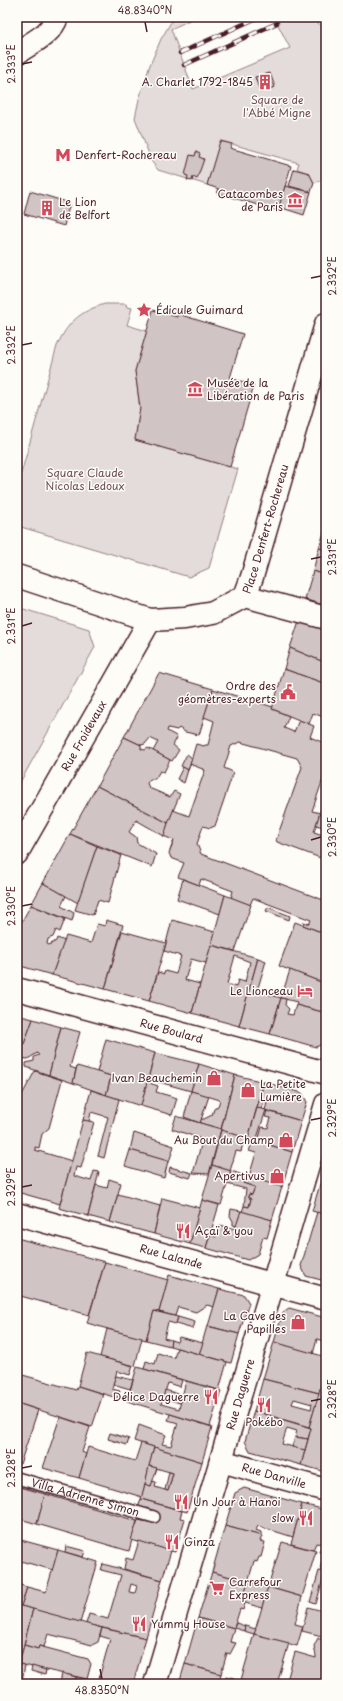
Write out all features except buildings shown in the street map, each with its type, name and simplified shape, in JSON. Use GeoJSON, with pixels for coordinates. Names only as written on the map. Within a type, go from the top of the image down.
{"type":"FeatureCollection","features":[{"type":"Feature","properties":{"kind":"street"},"geometry":{"type":"LineString","coordinates":[[17,53],[43,36],[54,26],[57,17]]}},
{"type":"Feature","properties":{"kind":"street","name":"Place Denfert-Rochereau"},"geometry":{"type":"LineString","coordinates":[[17,576],[150,620],[185,618],[214,613],[234,604],[245,596],[252,577],[326,324]]}},
{"type":"Feature","properties":{"kind":"street"},"geometry":{"type":"LineString","coordinates":[[245,596],[326,618]]}},
{"type":"Feature","properties":{"kind":"street","name":"Rue Froidevaux"},"geometry":{"type":"LineString","coordinates":[[17,852],[150,620]]}},
{"type":"Feature","properties":{"kind":"street","name":"Rue Boulard"},"geometry":{"type":"LineString","coordinates":[[17,989],[326,1073]]}},
{"type":"Feature","properties":{"kind":"street","name":"Rue Daguerre"},"geometry":{"type":"LineString","coordinates":[[155,1684],[326,1104]]}},
{"type":"Feature","properties":{"kind":"street","name":"Rue Lalande"},"geometry":{"type":"LineString","coordinates":[[17,1214],[326,1299]]}},
{"type":"Feature","properties":{"kind":"street","name":"Rue Danville"},"geometry":{"type":"LineString","coordinates":[[221,1461],[326,1490]]}},
{"type":"Feature","properties":{"kind":"lane","name":"Villa Adrienne Simon"},"geometry":{"type":"LineString","coordinates":[[17,1478],[154,1518]]}},
{"type":"Feature","properties":{"kind":"green space","name":"Square de l'Abbé Migne"},"geometry":{"type":"Polygon","coordinates":[[[174,17],[196,17],[171,29],[193,89],[290,48],[274,17],[296,17],[309,19],[315,21],[326,30],[326,170],[322,180],[314,183],[309,173],[297,169],[299,163],[221,141],[207,185],[158,170],[152,162],[135,118],[139,99],[150,65],[161,39],[174,17]]]}},
{"type":"Feature","properties":{"kind":"green space","name":"Square Claude Nicolas Ledoux"},"geometry":{"type":"Polygon","coordinates":[[[105,304],[126,304],[127,307],[132,308],[127,325],[147,331],[135,371],[140,408],[135,440],[238,469],[209,568],[189,577],[21,527],[17,519],[17,488],[57,346],[65,331],[75,319],[88,310],[105,304]]]}},
{"type":"Feature","properties":{"kind":"green space"},"geometry":{"type":"Polygon","coordinates":[[[17,607],[89,629],[95,647],[17,788],[17,607]]]}},
{"type":"Feature","properties":{"kind":"railway"},"geometry":{"type":"LineString","coordinates":[[180,53],[259,17]]}},
{"type":"Feature","properties":{"kind":"railway"},"geometry":{"type":"LineString","coordinates":[[184,65],[277,23]]}},
{"type":"Feature","properties":{"kind":"place","name":"A. Charlet 1792-1845"},"geometry":{"type":"Point","coordinates":[265,82]}},
{"type":"Feature","properties":{"kind":"place","name":"Denfert-Rochereau"},"geometry":{"type":"Point","coordinates":[63,155]}},
{"type":"Feature","properties":{"kind":"place","name":"Catacombes de Paris"},"geometry":{"type":"Point","coordinates":[295,200]}},
{"type":"Feature","properties":{"kind":"place","name":"Le Lion de Belfort"},"geometry":{"type":"Point","coordinates":[47,208]}},
{"type":"Feature","properties":{"kind":"place","name":"Édicule Guimard"},"geometry":{"type":"Point","coordinates":[144,310]}},
{"type":"Feature","properties":{"kind":"place","name":"Musée de la Libération de Paris"},"geometry":{"type":"Point","coordinates":[195,389]}},
{"type":"Feature","properties":{"kind":"place","name":"Ordre des géomètres-experts"},"geometry":{"type":"Point","coordinates":[288,692]}},
{"type":"Feature","properties":{"kind":"place","name":"Le Lionceau"},"geometry":{"type":"Point","coordinates":[305,991]}},
{"type":"Feature","properties":{"kind":"place","name":"Ivan Beauchemin"},"geometry":{"type":"Point","coordinates":[214,1078]}},
{"type":"Feature","properties":{"kind":"place","name":"La Petite Lumière"},"geometry":{"type":"Point","coordinates":[248,1090]}},
{"type":"Feature","properties":{"kind":"place","name":"Au Bout du Champ"},"geometry":{"type":"Point","coordinates":[286,1140]}},
{"type":"Feature","properties":{"kind":"place","name":"Apertivus"},"geometry":{"type":"Point","coordinates":[277,1176]}},
{"type":"Feature","properties":{"kind":"place","name":"Açaï & you"},"geometry":{"type":"Point","coordinates":[183,1231]}},
{"type":"Feature","properties":{"kind":"place","name":"La Cave des Papilles"},"geometry":{"type":"Point","coordinates":[298,1322]}},
{"type":"Feature","properties":{"kind":"place","name":"Délice Daguerre"},"geometry":{"type":"Point","coordinates":[211,1397]}},
{"type":"Feature","properties":{"kind":"place","name":"Pokébo"},"geometry":{"type":"Point","coordinates":[264,1405]}},
{"type":"Feature","properties":{"kind":"place","name":"Un Jour à Hanoi"},"geometry":{"type":"Point","coordinates":[181,1502]}},
{"type":"Feature","properties":{"kind":"place","name":"slow"},"geometry":{"type":"Point","coordinates":[306,1518]}},
{"type":"Feature","properties":{"kind":"place","name":"Ginza"},"geometry":{"type":"Point","coordinates":[172,1542]}},
{"type":"Feature","properties":{"kind":"place","name":"Carrefour Express"},"geometry":{"type":"Point","coordinates":[217,1588]}},
{"type":"Feature","properties":{"kind":"place","name":"Yummy House"},"geometry":{"type":"Point","coordinates":[139,1624]}}]}
